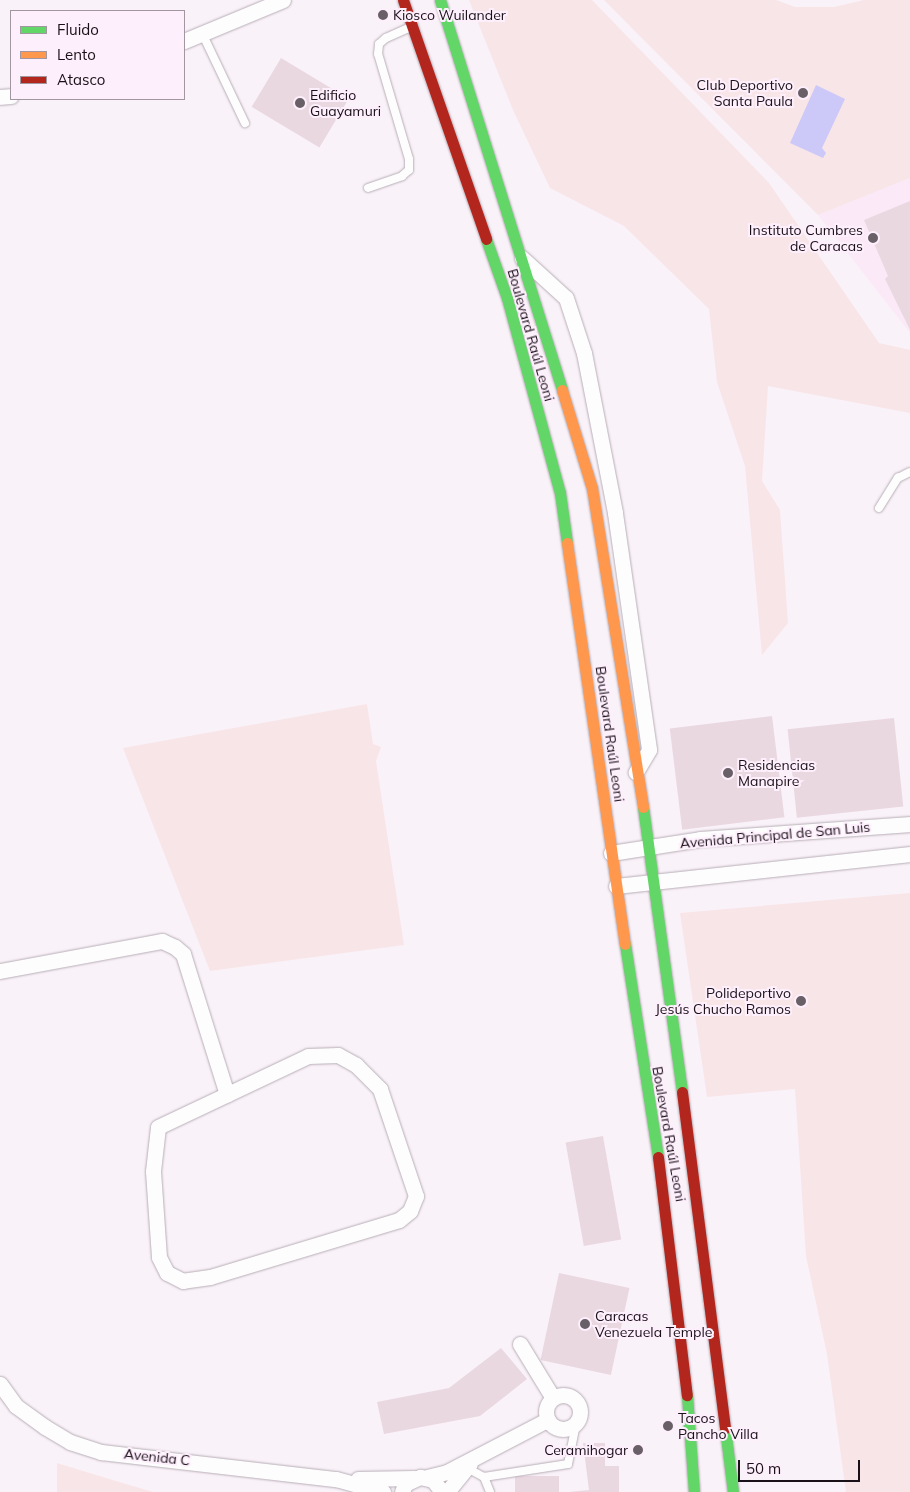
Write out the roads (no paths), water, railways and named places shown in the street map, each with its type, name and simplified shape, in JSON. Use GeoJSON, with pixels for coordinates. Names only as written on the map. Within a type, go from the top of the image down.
{"type":"FeatureCollection","features":[{"type":"Feature","properties":{"kind":"main road","name":"Boulevard Raúl Leoni"},"geometry":{"type":"LineString","coordinates":[[403,0],[507,298],[560,493],[611,853],[666,1198],[691,1428],[694,1492]]}},
{"type":"Feature","properties":{"kind":"main road","name":"Boulevard Raúl Leoni"},"geometry":{"type":"LineString","coordinates":[[440,0],[522,258],[592,488],[655,884],[732,1492]]}},
{"type":"Feature","properties":{"kind":"street"},"geometry":{"type":"LineString","coordinates":[[185,40],[283,0]]}},
{"type":"Feature","properties":{"kind":"street"},"geometry":{"type":"LineString","coordinates":[[522,258],[566,298],[584,353],[615,513],[649,750],[636,772]]}},
{"type":"Feature","properties":{"kind":"street","name":"Avenida Principal de San Luis"},"geometry":{"type":"LineString","coordinates":[[611,853],[700,839],[910,824]]}},
{"type":"Feature","properties":{"kind":"street"},"geometry":{"type":"LineString","coordinates":[[616,886],[655,884],[910,854]]}},
{"type":"Feature","properties":{"kind":"street"},"geometry":{"type":"LineString","coordinates":[[0,971],[162,941],[175,947],[183,954],[227,1094]]}},
{"type":"Feature","properties":{"kind":"street"},"geometry":{"type":"LineString","coordinates":[[338,1055],[356,1065],[380,1089],[416,1196],[410,1211],[399,1220],[210,1277],[183,1281],[167,1273],[159,1257],[153,1171],[155,1134],[166,1122],[227,1094],[308,1056],[338,1055]]}},
{"type":"Feature","properties":{"kind":"street"},"geometry":{"type":"LineString","coordinates":[[520,1344],[553,1398]]}},
{"type":"Feature","properties":{"kind":"street","name":"Avenida C"},"geometry":{"type":"LineString","coordinates":[[0,1384],[16,1406],[45,1427],[70,1442],[101,1452],[336,1479],[420,1478],[471,1462],[547,1420]]}},
{"type":"Feature","properties":{"kind":"street"},"geometry":{"type":"LineString","coordinates":[[564,1395],[574,1399],[581,1414],[576,1424],[558,1429],[547,1420],[546,1408],[553,1398],[564,1395]]}},
{"type":"Feature","properties":{"kind":"street","name":"Avenida C"},"geometry":{"type":"LineString","coordinates":[[447,1492],[471,1462]]}},
{"type":"Feature","properties":{"kind":"street"},"geometry":{"type":"LineString","coordinates":[[420,1478],[442,1492]]}},
{"type":"Feature","properties":{"kind":"street","name":"Avenida C"},"geometry":{"type":"LineString","coordinates":[[402,1492],[420,1478]]}},
{"type":"Feature","properties":{"kind":"street","name":"Avenida C"},"geometry":{"type":"LineString","coordinates":[[336,1479],[383,1492]]}},
{"type":"Feature","properties":{"kind":"lane"},"geometry":{"type":"LineString","coordinates":[[368,188],[402,176],[409,170],[378,54],[379,44],[386,38],[412,26]]}},
{"type":"Feature","properties":{"kind":"lane"},"geometry":{"type":"LineString","coordinates":[[202,33],[245,123]]}},
{"type":"Feature","properties":{"kind":"lane"},"geometry":{"type":"LineString","coordinates":[[879,508],[898,478],[910,472]]}},
{"type":"Feature","properties":{"kind":"lane"},"geometry":{"type":"LineString","coordinates":[[484,1477],[568,1464],[576,1424]]}},
{"type":"Feature","properties":{"kind":"lane"},"geometry":{"type":"LineString","coordinates":[[471,1462],[484,1477],[490,1492]]}},
{"type":"Feature","properties":{"kind":"water"},"geometry":{"type":"Polygon","coordinates":[[[816,85],[845,99],[822,148],[826,153],[823,158],[790,143],[816,85]]]}},
{"type":"Feature","properties":{"kind":"place","name":"Kiosco Wuilander"},"geometry":{"type":"Point","coordinates":[383,15]}},
{"type":"Feature","properties":{"kind":"place","name":"Club Deportivo Santa Paula"},"geometry":{"type":"Point","coordinates":[803,93]}},
{"type":"Feature","properties":{"kind":"place","name":"Edificio Guayamuri"},"geometry":{"type":"Point","coordinates":[300,103]}},
{"type":"Feature","properties":{"kind":"place","name":"Instituto Cumbres de Caracas"},"geometry":{"type":"Point","coordinates":[873,238]}},
{"type":"Feature","properties":{"kind":"place","name":"Residencias Manapire"},"geometry":{"type":"Point","coordinates":[728,773]}},
{"type":"Feature","properties":{"kind":"place","name":"Polideportivo Jesús Chucho Ramos"},"geometry":{"type":"Point","coordinates":[801,1001]}},
{"type":"Feature","properties":{"kind":"place","name":"Caracas Venezuela Temple"},"geometry":{"type":"Point","coordinates":[585,1324]}},
{"type":"Feature","properties":{"kind":"place","name":"Tacos Pancho Villa"},"geometry":{"type":"Point","coordinates":[668,1426]}},
{"type":"Feature","properties":{"kind":"place","name":"Ceramihogar"},"geometry":{"type":"Point","coordinates":[638,1450]}}]}
